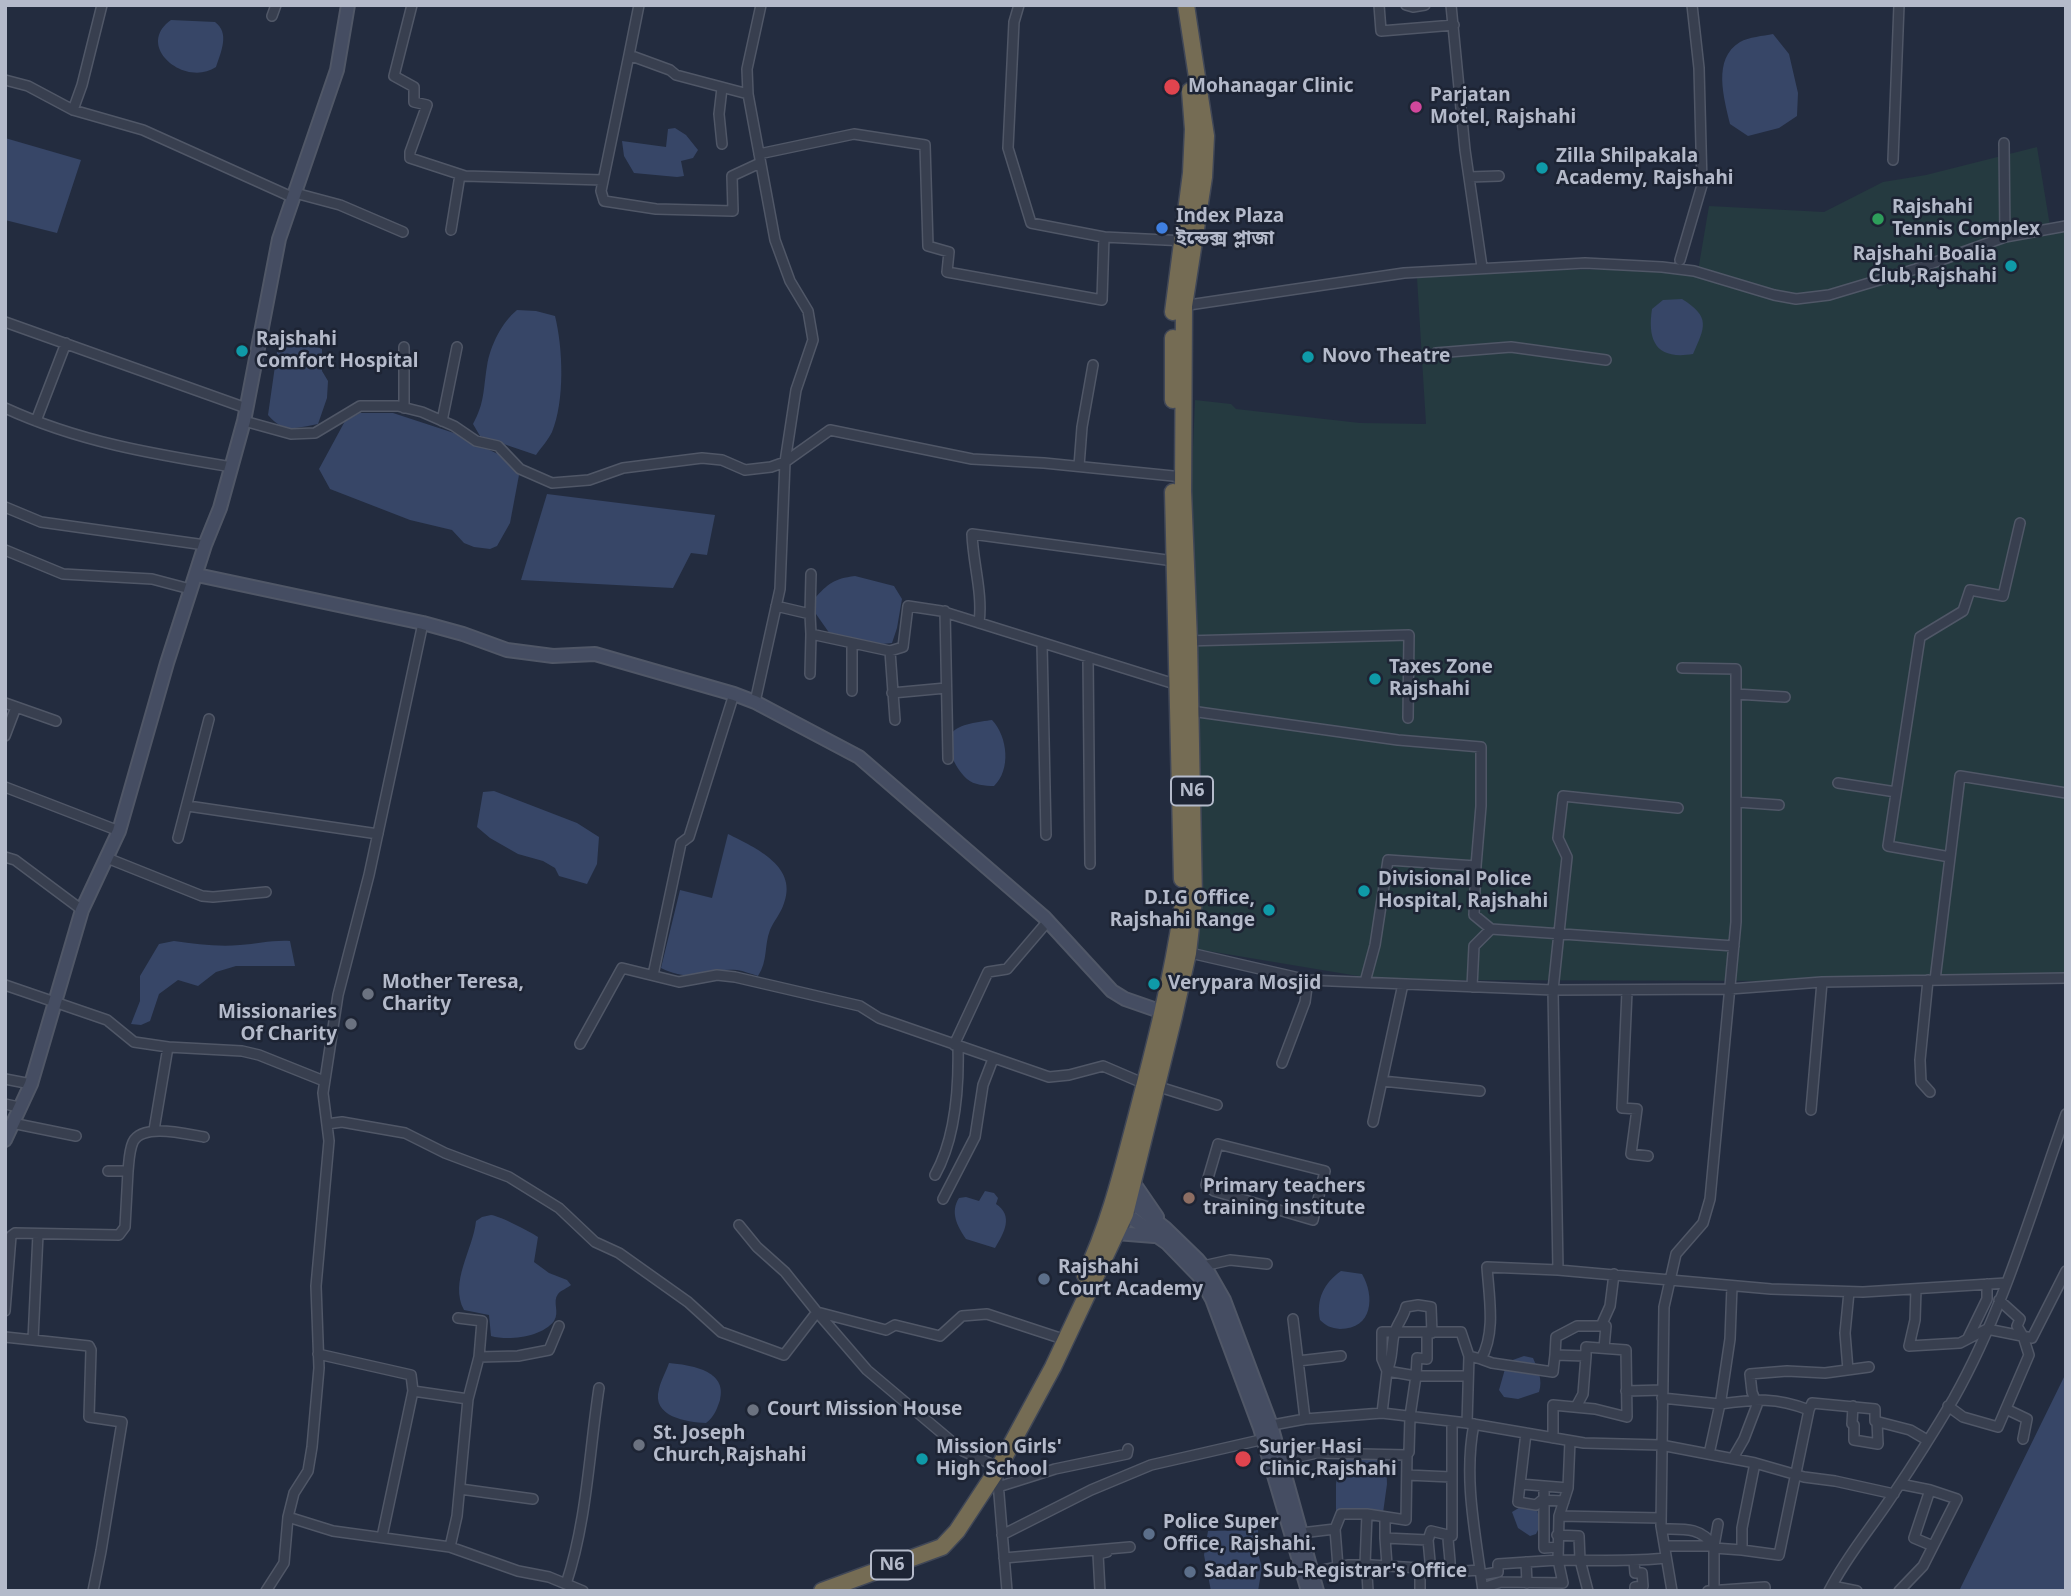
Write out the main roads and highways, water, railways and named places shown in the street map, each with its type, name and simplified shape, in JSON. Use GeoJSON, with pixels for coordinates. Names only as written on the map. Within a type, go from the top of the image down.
{"type":"FeatureCollection","features":[{"type":"Feature","properties":{"kind":"highway","name":"N6"},"geometry":{"type":"LineString","coordinates":[[1178,5],[1194,129],[1187,241],[1179,306],[1178,477],[1183,641],[1178,685],[1182,951]]}},
{"type":"Feature","properties":{"kind":"highway","name":"N6"},"geometry":{"type":"LineString","coordinates":[[1186,5],[1206,136],[1204,177],[1187,241]]}},
{"type":"Feature","properties":{"kind":"highway","name":"N6"},"geometry":{"type":"LineString","coordinates":[[824,1590],[942,1547],[957,1531],[1116,1233],[1121,1202],[1194,899],[1191,711],[1174,561],[1178,477]]}},
{"type":"Feature","properties":{"kind":"highway","name":"N6"},"geometry":{"type":"LineString","coordinates":[[1061,1337],[1087,1269],[1133,1182],[1150,1085]]}},
{"type":"Feature","properties":{"kind":"water"},"geometry":{"type":"Polygon","coordinates":[[[171,20],[215,22],[220,26],[223,43],[216,67],[204,72],[191,72],[168,61],[161,52],[158,41],[161,30],[171,20]]]}},
{"type":"Feature","properties":{"kind":"water"},"geometry":{"type":"Polygon","coordinates":[[[1773,34],[1789,54],[1798,93],[1797,116],[1779,128],[1748,136],[1730,124],[1723,91],[1723,69],[1731,49],[1740,42],[1773,34]]]}},
{"type":"Feature","properties":{"kind":"water"},"geometry":{"type":"Polygon","coordinates":[[[675,128],[686,135],[698,150],[693,158],[681,161],[684,176],[634,173],[624,156],[622,141],[666,147],[668,129],[675,128]]]}},
{"type":"Feature","properties":{"kind":"water"},"geometry":{"type":"Polygon","coordinates":[[[5,138],[81,160],[57,233],[5,220],[5,138]]]}},
{"type":"Feature","properties":{"kind":"water"},"geometry":{"type":"Polygon","coordinates":[[[1682,299],[1698,311],[1703,323],[1702,329],[1693,354],[1671,354],[1657,346],[1653,339],[1652,309],[1663,300],[1682,299]]]}},
{"type":"Feature","properties":{"kind":"water"},"geometry":{"type":"Polygon","coordinates":[[[517,310],[555,316],[560,343],[561,390],[556,419],[550,435],[536,455],[480,436],[473,424],[482,402],[494,343],[506,321],[517,310]]]}},
{"type":"Feature","properties":{"kind":"water"},"geometry":{"type":"Polygon","coordinates":[[[284,344],[322,349],[322,371],[328,381],[327,398],[318,424],[290,428],[279,425],[268,415],[277,352],[284,344]]]}},
{"type":"Feature","properties":{"kind":"water"},"geometry":{"type":"Polygon","coordinates":[[[360,413],[393,413],[454,433],[502,456],[519,475],[510,523],[497,546],[490,549],[474,547],[464,543],[452,530],[410,520],[330,489],[319,469],[345,421],[360,413]]]}},
{"type":"Feature","properties":{"kind":"water"},"geometry":{"type":"Polygon","coordinates":[[[547,494],[715,515],[707,555],[691,553],[673,588],[521,580],[547,494]]]}},
{"type":"Feature","properties":{"kind":"water"},"geometry":{"type":"Polygon","coordinates":[[[855,576],[894,586],[902,599],[892,643],[882,644],[830,634],[816,614],[814,599],[824,589],[836,580],[855,576]]]}},
{"type":"Feature","properties":{"kind":"water"},"geometry":{"type":"Polygon","coordinates":[[[992,720],[1001,735],[1005,753],[1003,771],[994,786],[976,784],[967,779],[956,765],[949,745],[951,734],[959,727],[992,720]]]}},
{"type":"Feature","properties":{"kind":"water"},"geometry":{"type":"Polygon","coordinates":[[[494,791],[577,823],[599,837],[597,864],[587,884],[559,876],[555,868],[543,861],[518,854],[477,827],[483,792],[494,791]]]}},
{"type":"Feature","properties":{"kind":"water"},"geometry":{"type":"Polygon","coordinates":[[[728,834],[762,853],[780,870],[786,880],[787,892],[783,906],[770,930],[765,959],[758,976],[740,970],[683,975],[661,968],[680,890],[712,898],[728,834]]]}},
{"type":"Feature","properties":{"kind":"water"},"geometry":{"type":"Polygon","coordinates":[[[174,941],[224,946],[290,941],[295,966],[236,966],[216,972],[198,986],[178,980],[159,994],[150,1021],[141,1025],[131,1024],[140,1001],[140,976],[159,944],[174,941]]]}},
{"type":"Feature","properties":{"kind":"water"},"geometry":{"type":"Polygon","coordinates":[[[985,1191],[994,1193],[998,1198],[996,1204],[1006,1219],[1004,1231],[995,1248],[966,1239],[956,1219],[955,1208],[959,1198],[979,1201],[985,1191]]]}},
{"type":"Feature","properties":{"kind":"water"},"geometry":{"type":"Polygon","coordinates":[[[491,1215],[538,1237],[534,1262],[549,1273],[567,1280],[571,1285],[556,1297],[554,1321],[542,1331],[516,1338],[491,1336],[489,1315],[464,1310],[459,1288],[463,1266],[476,1221],[491,1215]]]}},
{"type":"Feature","properties":{"kind":"water"},"geometry":{"type":"Polygon","coordinates":[[[1341,1271],[1362,1274],[1369,1292],[1369,1301],[1365,1317],[1359,1324],[1340,1329],[1320,1320],[1319,1305],[1330,1281],[1341,1271]]]}},
{"type":"Feature","properties":{"kind":"water"},"geometry":{"type":"Polygon","coordinates":[[[1524,1356],[1533,1358],[1537,1366],[1539,1392],[1518,1399],[1504,1397],[1499,1390],[1507,1362],[1524,1356]]]}},
{"type":"Feature","properties":{"kind":"water"},"geometry":{"type":"Polygon","coordinates":[[[669,1363],[705,1371],[718,1382],[720,1400],[706,1423],[672,1416],[660,1406],[659,1389],[669,1363]]]}},
{"type":"Feature","properties":{"kind":"water"},"geometry":{"type":"Polygon","coordinates":[[[2066,1373],[2066,1591],[1959,1591],[2066,1373]]]}},
{"type":"Feature","properties":{"kind":"water"},"geometry":{"type":"Polygon","coordinates":[[[1340,1455],[1386,1456],[1387,1484],[1383,1513],[1336,1511],[1340,1455]]]}},
{"type":"Feature","properties":{"kind":"water"},"geometry":{"type":"Polygon","coordinates":[[[1522,1506],[1537,1508],[1540,1526],[1536,1534],[1530,1536],[1518,1528],[1512,1512],[1522,1506]]]}},
{"type":"Feature","properties":{"kind":"water"},"geometry":{"type":"Polygon","coordinates":[[[1258,1530],[1262,1567],[1258,1591],[1211,1591],[1204,1555],[1208,1531],[1258,1530]]]}},
{"type":"Feature","properties":{"kind":"place","name":"Mohanagar Clinic"},"geometry":{"type":"Point","coordinates":[1172,87]}},
{"type":"Feature","properties":{"kind":"place","name":"Parjatan Motel, Rajshahi"},"geometry":{"type":"Point","coordinates":[1416,107]}},
{"type":"Feature","properties":{"kind":"place","name":"Zilla Shilpakala Academy, Rajshahi"},"geometry":{"type":"Point","coordinates":[1542,168]}},
{"type":"Feature","properties":{"kind":"place","name":"Rajshahi Tennis Complex"},"geometry":{"type":"Point","coordinates":[1878,219]}},
{"type":"Feature","properties":{"kind":"place","name":"Index Plaza ইন্ডেক্স প্লাজা"},"geometry":{"type":"Point","coordinates":[1162,228]}},
{"type":"Feature","properties":{"kind":"place","name":"Rajshahi Boalia Club,Rajshahi"},"geometry":{"type":"Point","coordinates":[2011,266]}},
{"type":"Feature","properties":{"kind":"place","name":"Rajshahi Comfort Hospital"},"geometry":{"type":"Point","coordinates":[242,351]}},
{"type":"Feature","properties":{"kind":"place","name":"Novo Theatre"},"geometry":{"type":"Point","coordinates":[1308,357]}},
{"type":"Feature","properties":{"kind":"place","name":"Taxes Zone Rajshahi"},"geometry":{"type":"Point","coordinates":[1375,679]}},
{"type":"Feature","properties":{"kind":"place","name":"Divisional Police Hospital, Rajshahi"},"geometry":{"type":"Point","coordinates":[1364,891]}},
{"type":"Feature","properties":{"kind":"place","name":"D.I.G Office, Rajshahi Range"},"geometry":{"type":"Point","coordinates":[1269,910]}},
{"type":"Feature","properties":{"kind":"place","name":"Verypara Mosjid"},"geometry":{"type":"Point","coordinates":[1154,984]}},
{"type":"Feature","properties":{"kind":"place","name":"Mother Teresa, Charity"},"geometry":{"type":"Point","coordinates":[368,994]}},
{"type":"Feature","properties":{"kind":"place","name":"Missionaries Of Charity"},"geometry":{"type":"Point","coordinates":[351,1024]}},
{"type":"Feature","properties":{"kind":"place","name":"Primary teachers training institute"},"geometry":{"type":"Point","coordinates":[1189,1198]}},
{"type":"Feature","properties":{"kind":"place","name":"Rajshahi Court Academy"},"geometry":{"type":"Point","coordinates":[1044,1279]}},
{"type":"Feature","properties":{"kind":"place","name":"Court Mission House"},"geometry":{"type":"Point","coordinates":[753,1410]}},
{"type":"Feature","properties":{"kind":"place","name":"St. Joseph Church,Rajshahi"},"geometry":{"type":"Point","coordinates":[639,1445]}},
{"type":"Feature","properties":{"kind":"place","name":"Mission Girls' High School"},"geometry":{"type":"Point","coordinates":[922,1459]}},
{"type":"Feature","properties":{"kind":"place","name":"Surjer Hasi Clinic,Rajshahi"},"geometry":{"type":"Point","coordinates":[1243,1459]}},
{"type":"Feature","properties":{"kind":"place","name":"Police Super Office, Rajshahi."},"geometry":{"type":"Point","coordinates":[1149,1534]}},
{"type":"Feature","properties":{"kind":"place","name":"Sadar Sub-Registrar's Office"},"geometry":{"type":"Point","coordinates":[1190,1572]}}]}
